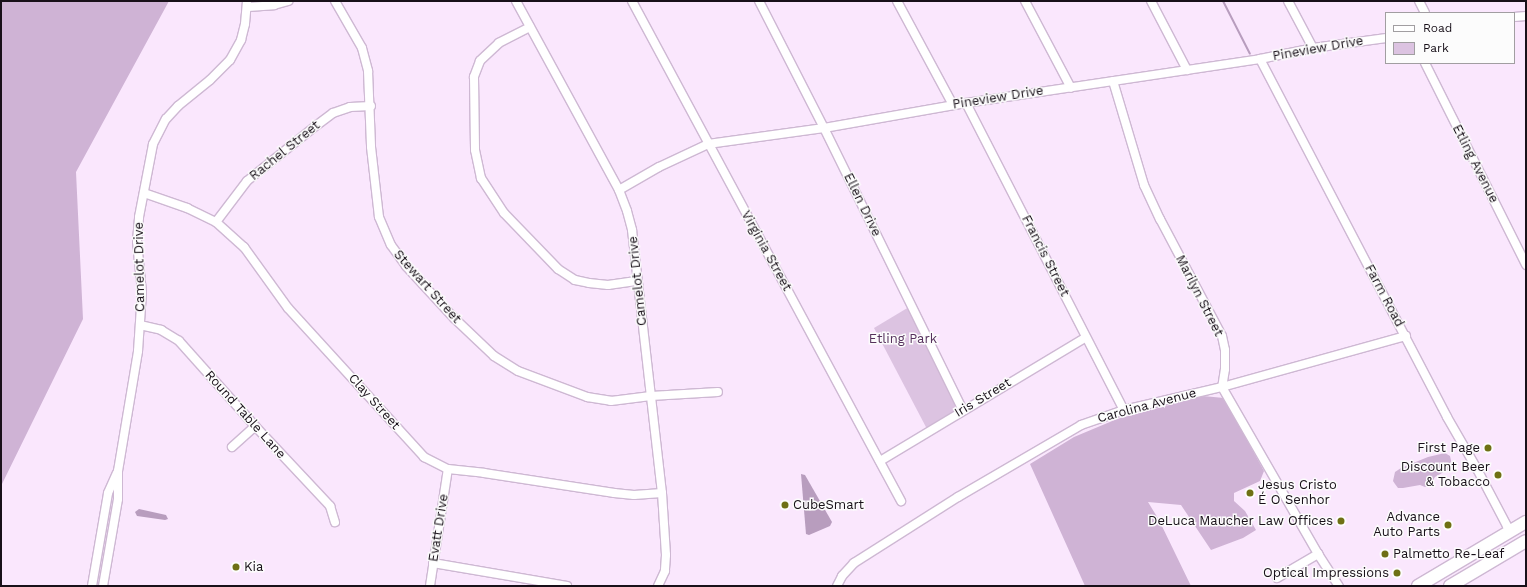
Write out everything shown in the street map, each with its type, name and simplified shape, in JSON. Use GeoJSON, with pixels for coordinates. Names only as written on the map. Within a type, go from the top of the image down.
{"type":"FeatureCollection","features":[{"type":"Feature","properties":{"kind":"main road"},"geometry":{"type":"LineString","coordinates":[[1418,586],[1526,522]]}},
{"type":"Feature","properties":{"kind":"main road"},"geometry":{"type":"LineString","coordinates":[[1487,564],[1486,560],[1491,553],[1508,542],[1511,531]]}},
{"type":"Feature","properties":{"kind":"main road"},"geometry":{"type":"LineString","coordinates":[[1450,586],[1526,541]]}},
{"type":"Feature","properties":{"kind":"street"},"geometry":{"type":"LineString","coordinates":[[248,4],[274,5],[288,1]]}},
{"type":"Feature","properties":{"kind":"street","name":"Stewart Street"},"geometry":{"type":"LineString","coordinates":[[335,1],[362,48],[368,71],[371,106],[371,147],[379,217],[391,246],[406,266],[454,318],[494,356],[518,371],[587,397],[611,401],[651,396],[718,392]]}},
{"type":"Feature","properties":{"kind":"street","name":"Camelot Drive"},"geometry":{"type":"LineString","coordinates":[[516,1],[619,190],[632,230],[662,493],[666,555],[665,571],[658,586]]}},
{"type":"Feature","properties":{"kind":"street","name":"Virginia Street"},"geometry":{"type":"LineString","coordinates":[[632,1],[901,501]]}},
{"type":"Feature","properties":{"kind":"street","name":"Ellen Drive"},"geometry":{"type":"LineString","coordinates":[[759,1],[824,128],[963,410]]}},
{"type":"Feature","properties":{"kind":"street"},"geometry":{"type":"LineString","coordinates":[[897,1],[953,105]]}},
{"type":"Feature","properties":{"kind":"street"},"geometry":{"type":"LineString","coordinates":[[1025,1],[1071,88]]}},
{"type":"Feature","properties":{"kind":"street"},"geometry":{"type":"LineString","coordinates":[[1151,1],[1187,70]]}},
{"type":"Feature","properties":{"kind":"street"},"geometry":{"type":"LineString","coordinates":[[1288,1],[1313,48]]}},
{"type":"Feature","properties":{"kind":"street"},"geometry":{"type":"LineString","coordinates":[[1418,1],[1424,12]]}},
{"type":"Feature","properties":{"kind":"street","name":"Camelot Drive"},"geometry":{"type":"LineString","coordinates":[[104,586],[118,499],[118,471],[140,325],[142,293],[138,241],[139,217],[153,144],[166,119],[178,106],[210,80],[230,60],[241,40],[248,4]]}},
{"type":"Feature","properties":{"kind":"street"},"geometry":{"type":"LineString","coordinates":[[1515,17],[1526,16]]}},
{"type":"Feature","properties":{"kind":"street"},"geometry":{"type":"LineString","coordinates":[[530,27],[499,43],[480,61],[476,72],[474,84],[475,150],[481,178],[504,213],[558,269],[575,280],[589,283],[608,284],[638,281]]}},
{"type":"Feature","properties":{"kind":"street","name":"Pineview Drive"},"geometry":{"type":"LineString","coordinates":[[619,190],[659,167],[708,144],[824,128],[953,105],[1260,59],[1313,48],[1385,38]]}},
{"type":"Feature","properties":{"kind":"street","name":"Farm Road"},"geometry":{"type":"LineString","coordinates":[[1260,59],[1447,417],[1478,469],[1506,526],[1511,531]]}},
{"type":"Feature","properties":{"kind":"street","name":"Etling Avenue"},"geometry":{"type":"LineString","coordinates":[[1426,64],[1526,265]]}},
{"type":"Feature","properties":{"kind":"street","name":"Marilyn Street"},"geometry":{"type":"LineString","coordinates":[[1113,81],[1144,185],[1160,219],[1222,336],[1225,350],[1225,369],[1222,387]]}},
{"type":"Feature","properties":{"kind":"street","name":"Francis Street"},"geometry":{"type":"LineString","coordinates":[[966,103],[1124,410]]}},
{"type":"Feature","properties":{"kind":"street","name":"Rachel Street"},"geometry":{"type":"LineString","coordinates":[[216,222],[247,181],[333,113],[350,107],[371,106]]}},
{"type":"Feature","properties":{"kind":"street","name":"Clay Street"},"geometry":{"type":"LineString","coordinates":[[144,193],[187,208],[216,222],[244,247],[288,308],[424,457],[448,469],[614,493],[634,495],[662,493]]}},
{"type":"Feature","properties":{"kind":"street","name":"Round Table Lane"},"geometry":{"type":"LineString","coordinates":[[140,325],[161,330],[179,341],[255,426],[330,506],[335,522]]}},
{"type":"Feature","properties":{"kind":"street","name":"Carolina Avenue"},"geometry":{"type":"LineString","coordinates":[[837,586],[842,576],[854,563],[958,497],[1081,425],[1124,410],[1222,387],[1406,336]]}},
{"type":"Feature","properties":{"kind":"street","name":"Iris Street"},"geometry":{"type":"LineString","coordinates":[[880,461],[1086,337]]}},
{"type":"Feature","properties":{"kind":"street"},"geometry":{"type":"LineString","coordinates":[[1222,387],[1318,554],[1339,586]]}},
{"type":"Feature","properties":{"kind":"street"},"geometry":{"type":"LineString","coordinates":[[232,447],[255,426]]}},
{"type":"Feature","properties":{"kind":"street","name":"Evatt Drive"},"geometry":{"type":"LineString","coordinates":[[430,586],[448,469]]}},
{"type":"Feature","properties":{"kind":"street","name":"Camelot Drive"},"geometry":{"type":"LineString","coordinates":[[92,586],[108,493],[118,471]]}},
{"type":"Feature","properties":{"kind":"street"},"geometry":{"type":"LineString","coordinates":[[1277,578],[1318,554]]}},
{"type":"Feature","properties":{"kind":"street"},"geometry":{"type":"LineString","coordinates":[[433,564],[567,586]]}},
{"type":"Feature","properties":{"kind":"green space","name":"Etling Park"},"geometry":{"type":"Polygon","coordinates":[[[909,307],[958,406],[958,410],[927,429],[874,328],[909,307]]]}},
{"type":"Feature","properties":{"kind":"shaded area"},"geometry":{"type":"Polygon","coordinates":[[[1,1],[169,1],[76,172],[83,319],[1,486],[1,1]]]}},
{"type":"Feature","properties":{"kind":"shaded area"},"geometry":{"type":"Polygon","coordinates":[[[1203,396],[1224,398],[1264,471],[1260,481],[1234,493],[1234,501],[1245,511],[1256,530],[1243,538],[1211,550],[1181,505],[1148,502],[1159,520],[1191,586],[1085,586],[1030,464],[1074,437],[1117,419],[1203,396]]]}},
{"type":"Feature","properties":{"kind":"shaded area"},"geometry":{"type":"Polygon","coordinates":[[[1445,453],[1450,456],[1452,465],[1449,469],[1435,477],[1430,485],[1425,487],[1420,485],[1398,488],[1393,481],[1395,472],[1401,468],[1428,457],[1445,453]]]}},
{"type":"Feature","properties":{"kind":"shaded area"},"geometry":{"type":"Polygon","coordinates":[[[801,474],[805,475],[832,522],[830,526],[809,535],[806,534],[801,474]]]}},
{"type":"Feature","properties":{"kind":"shaded area"},"geometry":{"type":"Polygon","coordinates":[[[139,509],[166,515],[168,519],[165,520],[137,516],[135,512],[139,509]]]}},
{"type":"Feature","properties":{"kind":"waterway"},"geometry":{"type":"LineString","coordinates":[[1223,1],[1250,54]]}},
{"type":"Feature","properties":{"kind":"place","name":"First Page"},"geometry":{"type":"Point","coordinates":[1488,448]}},
{"type":"Feature","properties":{"kind":"place","name":"Discount Beer & Tobacco"},"geometry":{"type":"Point","coordinates":[1498,475]}},
{"type":"Feature","properties":{"kind":"place","name":"Jesus Cristo É O Senhor"},"geometry":{"type":"Point","coordinates":[1250,493]}},
{"type":"Feature","properties":{"kind":"place","name":"CubeSmart"},"geometry":{"type":"Point","coordinates":[785,505]}},
{"type":"Feature","properties":{"kind":"place","name":"DeLuca Maucher Law Offices"},"geometry":{"type":"Point","coordinates":[1341,521]}},
{"type":"Feature","properties":{"kind":"place","name":"Advance Auto Parts"},"geometry":{"type":"Point","coordinates":[1448,525]}},
{"type":"Feature","properties":{"kind":"place","name":"Palmetto Re-Leaf"},"geometry":{"type":"Point","coordinates":[1385,554]}},
{"type":"Feature","properties":{"kind":"place","name":"Kia"},"geometry":{"type":"Point","coordinates":[236,567]}},
{"type":"Feature","properties":{"kind":"place","name":"Optical Impressions"},"geometry":{"type":"Point","coordinates":[1397,573]}}]}
